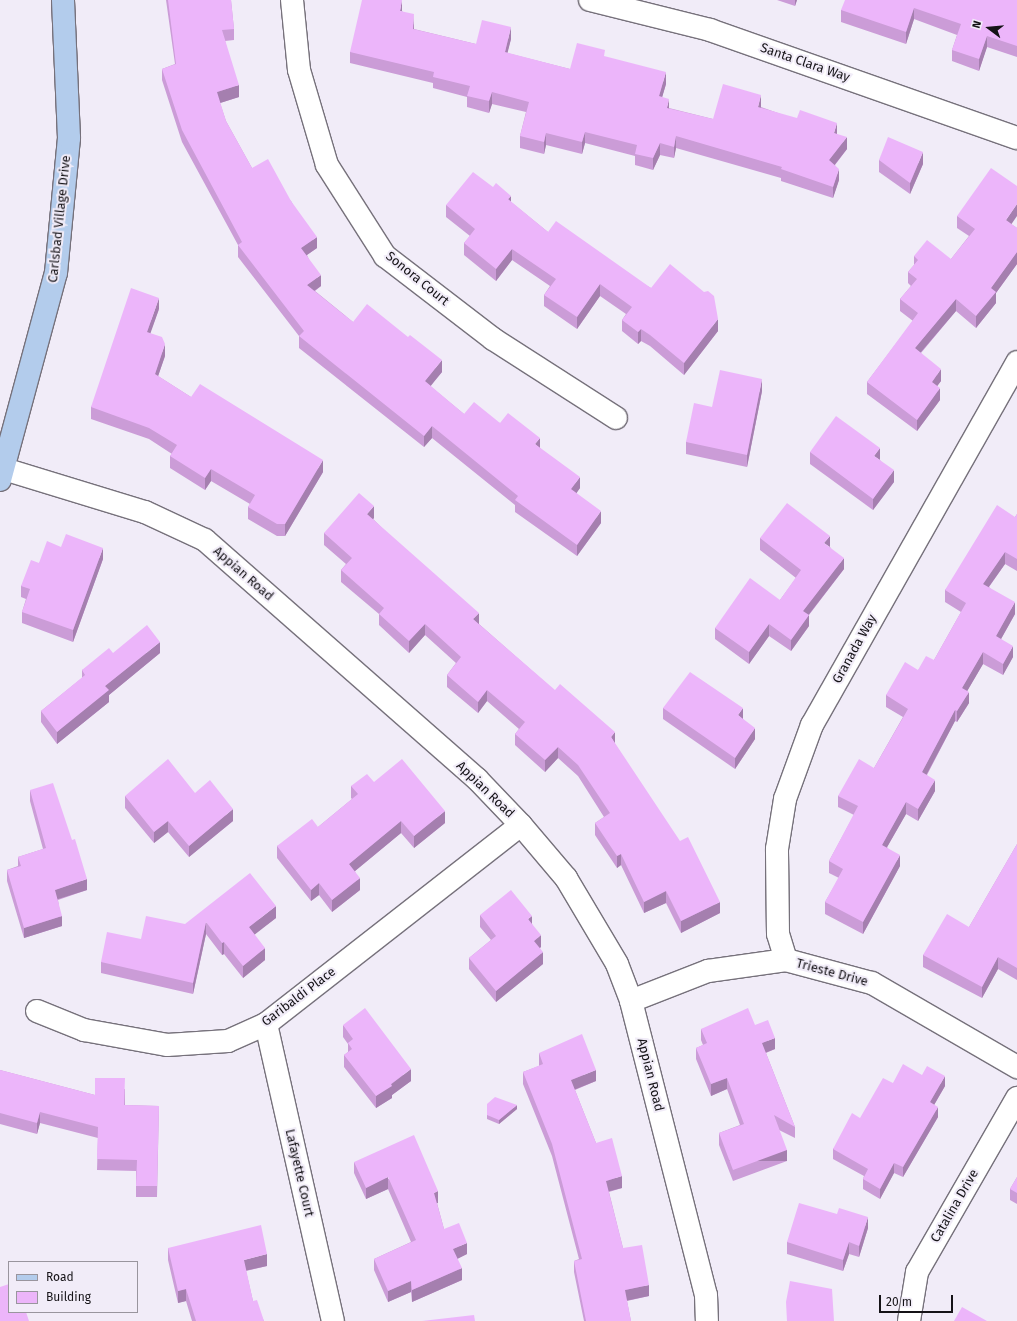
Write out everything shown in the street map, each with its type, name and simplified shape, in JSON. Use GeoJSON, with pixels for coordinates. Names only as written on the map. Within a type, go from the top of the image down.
{"type":"FeatureCollection","features":[{"type":"Feature","properties":{"kind":"main road","name":"Carlsbad Village Drive"},"geometry":{"type":"LineString","coordinates":[[2,474],[56,273],[69,138],[63,0]]}},
{"type":"Feature","properties":{"kind":"street","name":"Sonora Court"},"geometry":{"type":"LineString","coordinates":[[292,0],[299,70],[327,165],[385,256],[493,339],[616,418]]}},
{"type":"Feature","properties":{"kind":"street","name":"Santa Clara Way"},"geometry":{"type":"LineString","coordinates":[[590,0],[710,30],[1017,138]]}},
{"type":"Feature","properties":{"kind":"street","name":"Granada Way"},"geometry":{"type":"LineString","coordinates":[[786,960],[778,934],[777,849],[785,799],[812,725],[1017,362]]}},
{"type":"Feature","properties":{"kind":"street","name":"Appian Road"},"geometry":{"type":"LineString","coordinates":[[2,474],[145,512],[205,540],[477,779],[521,825],[566,878],[617,964],[631,1001],[706,1296],[707,1321]]}},
{"type":"Feature","properties":{"kind":"street","name":"Garibaldi Place"},"geometry":{"type":"LineString","coordinates":[[37,1011],[84,1030],[167,1046],[228,1041],[266,1024],[521,825]]}},
{"type":"Feature","properties":{"kind":"street","name":"Trieste Drive"},"geometry":{"type":"LineString","coordinates":[[631,1001],[708,971],[786,960],[872,983],[1017,1067]]}},
{"type":"Feature","properties":{"kind":"street","name":"Lafayette Court"},"geometry":{"type":"LineString","coordinates":[[266,1024],[332,1321]]}},
{"type":"Feature","properties":{"kind":"street","name":"Catalina Drive"},"geometry":{"type":"LineString","coordinates":[[909,1321],[917,1272],[1017,1098]]}},
{"type":"Feature","properties":{"kind":"building"},"geometry":{"type":"Polygon","coordinates":[[[168,0],[231,0],[234,29],[222,30],[239,85],[217,92],[226,121],[252,168],[268,159],[291,201],[317,237],[301,248],[321,275],[307,285],[353,322],[367,304],[408,337],[410,335],[442,360],[425,381],[464,414],[474,402],[500,423],[508,413],[540,438],[535,444],[580,477],[571,489],[601,511],[577,545],[515,500],[518,496],[432,426],[424,436],[299,336],[304,331],[238,245],[242,242],[182,130],[162,69],[176,64],[168,0]]]}},
{"type":"Feature","properties":{"kind":"building"},"geometry":{"type":"Polygon","coordinates":[[[362,0],[402,0],[400,11],[414,14],[413,29],[476,44],[482,20],[511,27],[505,52],[570,69],[577,43],[605,50],[604,56],[666,72],[659,96],[669,99],[667,108],[713,119],[723,84],[761,95],[758,107],[797,118],[800,110],[837,123],[834,133],[847,137],[829,160],[839,169],[833,187],[781,169],[782,167],[676,136],[674,147],[660,143],[653,158],[635,154],[637,145],[585,132],[582,142],[546,133],[544,142],[520,136],[529,102],[492,92],[489,101],[467,96],[470,86],[433,77],[434,72],[350,52],[362,0]]]}},
{"type":"Feature","properties":{"kind":"building"},"geometry":{"type":"Polygon","coordinates":[[[845,0],[1017,0],[1017,46],[987,36],[979,59],[952,50],[961,24],[914,8],[906,32],[841,10],[845,0]]]}},
{"type":"Feature","properties":{"kind":"building"},"geometry":{"type":"Polygon","coordinates":[[[888,137],[923,152],[910,183],[879,160],[888,137]]]}},
{"type":"Feature","properties":{"kind":"building"},"geometry":{"type":"Polygon","coordinates":[[[991,168],[1017,186],[1017,204],[1006,220],[1017,228],[1017,252],[991,288],[996,292],[976,316],[956,299],[915,348],[941,369],[932,382],[940,388],[917,420],[867,382],[918,313],[900,299],[917,279],[908,272],[918,260],[914,256],[927,240],[951,259],[975,229],[957,216],[991,168]]]}},
{"type":"Feature","properties":{"kind":"building"},"geometry":{"type":"Polygon","coordinates":[[[473,172],[493,187],[496,183],[511,196],[508,199],[548,232],[556,221],[651,288],[670,264],[704,292],[708,291],[714,296],[718,319],[684,363],[650,335],[641,329],[638,332],[622,320],[632,307],[600,284],[577,317],[544,295],[556,279],[512,249],[496,269],[464,243],[475,229],[446,205],[473,172]]]}},
{"type":"Feature","properties":{"kind":"building"},"geometry":{"type":"Polygon","coordinates":[[[131,288],[159,298],[147,332],[162,337],[165,344],[155,374],[191,397],[200,384],[323,460],[285,524],[277,524],[248,507],[255,495],[211,469],[205,478],[170,456],[177,445],[149,428],[91,407],[131,288]]]}},
{"type":"Feature","properties":{"kind":"building"},"geometry":{"type":"Polygon","coordinates":[[[720,370],[762,379],[747,455],[686,442],[694,403],[712,407],[720,370]]]}},
{"type":"Feature","properties":{"kind":"building"},"geometry":{"type":"Polygon","coordinates":[[[836,416],[880,448],[874,456],[894,470],[873,499],[810,452],[836,416]]]}},
{"type":"Feature","properties":{"kind":"building"},"geometry":{"type":"Polygon","coordinates":[[[359,493],[374,506],[367,514],[479,613],[473,619],[555,690],[560,684],[615,732],[611,737],[680,841],[688,837],[720,902],[681,921],[666,891],[644,902],[621,854],[617,856],[595,823],[610,813],[578,765],[558,747],[545,760],[515,734],[525,722],[487,690],[478,702],[447,675],[461,657],[425,624],[409,641],[379,614],[384,608],[341,570],[352,558],[324,533],[359,493]]]}},
{"type":"Feature","properties":{"kind":"building"},"geometry":{"type":"Polygon","coordinates":[[[787,503],[830,536],[824,543],[844,558],[803,611],[809,615],[791,640],[769,624],[749,652],[715,628],[750,578],[780,600],[801,570],[760,538],[787,503]]]}},
{"type":"Feature","properties":{"kind":"building"},"geometry":{"type":"Polygon","coordinates":[[[997,505],[1015,517],[1017,514],[1017,559],[1005,552],[983,584],[1015,602],[996,636],[1013,646],[1003,664],[983,652],[962,688],[969,692],[957,711],[955,710],[922,772],[935,780],[918,809],[906,802],[882,845],[900,855],[863,922],[825,902],[843,869],[829,861],[858,806],[838,796],[859,759],[874,768],[908,709],[886,695],[905,662],[918,670],[926,656],[934,660],[966,603],[945,590],[997,505]]]}},
{"type":"Feature","properties":{"kind":"building"},"geometry":{"type":"Polygon","coordinates":[[[66,534],[103,548],[73,630],[22,612],[30,589],[21,586],[31,560],[39,563],[47,541],[61,547],[66,534]]]}},
{"type":"Feature","properties":{"kind":"building"},"geometry":{"type":"Polygon","coordinates":[[[147,625],[160,642],[105,686],[109,690],[57,732],[41,711],[85,675],[82,670],[109,648],[113,653],[147,625]]]}},
{"type":"Feature","properties":{"kind":"building"},"geometry":{"type":"Polygon","coordinates":[[[690,672],[743,708],[738,715],[755,728],[735,758],[663,708],[690,672]]]}},
{"type":"Feature","properties":{"kind":"building"},"geometry":{"type":"Polygon","coordinates":[[[168,759],[195,793],[210,780],[233,809],[189,846],[168,821],[154,832],[125,796],[168,759]]]}},
{"type":"Feature","properties":{"kind":"building"},"geometry":{"type":"Polygon","coordinates":[[[402,759],[445,811],[414,836],[401,821],[349,864],[360,878],[332,900],[319,883],[311,890],[277,846],[312,819],[318,827],[358,794],[351,786],[367,774],[374,782],[402,759]]]}},
{"type":"Feature","properties":{"kind":"building"},"geometry":{"type":"Polygon","coordinates":[[[53,783],[72,840],[75,839],[87,879],[55,890],[62,916],[24,928],[7,870],[21,866],[18,857],[46,848],[30,790],[53,783]]]}},
{"type":"Feature","properties":{"kind":"building"},"geometry":{"type":"Polygon","coordinates":[[[1017,844],[1017,968],[998,957],[982,987],[923,955],[947,914],[969,927],[1017,844]]]}},
{"type":"Feature","properties":{"kind":"building"},"geometry":{"type":"Polygon","coordinates":[[[250,873],[276,906],[249,927],[265,948],[243,966],[224,942],[222,943],[206,922],[193,983],[101,962],[107,932],[141,939],[146,916],[185,924],[250,873]]]}},
{"type":"Feature","properties":{"kind":"building"},"geometry":{"type":"Polygon","coordinates":[[[511,890],[532,916],[528,919],[541,935],[534,941],[543,952],[496,991],[469,958],[496,936],[480,915],[511,890]]]}},
{"type":"Feature","properties":{"kind":"building"},"geometry":{"type":"Polygon","coordinates":[[[365,1008],[411,1069],[391,1084],[392,1086],[376,1096],[344,1055],[352,1049],[348,1043],[353,1039],[343,1025],[365,1008]]]}},
{"type":"Feature","properties":{"kind":"building"},"geometry":{"type":"Polygon","coordinates":[[[748,1008],[755,1025],[768,1020],[775,1038],[762,1043],[795,1127],[774,1115],[787,1150],[733,1170],[719,1133],[744,1124],[727,1078],[711,1084],[696,1048],[707,1043],[701,1029],[748,1008]]]}},
{"type":"Feature","properties":{"kind":"building"},"geometry":{"type":"Polygon","coordinates":[[[582,1034],[596,1070],[571,1080],[596,1143],[612,1138],[622,1176],[606,1181],[623,1248],[642,1245],[649,1285],[625,1290],[631,1321],[586,1321],[574,1261],[582,1259],[552,1144],[523,1072],[543,1064],[539,1053],[582,1034]]]}},
{"type":"Feature","properties":{"kind":"building"},"geometry":{"type":"Polygon","coordinates":[[[903,1064],[922,1075],[927,1066],[945,1076],[930,1102],[938,1107],[903,1167],[894,1163],[880,1189],[863,1179],[868,1169],[833,1149],[852,1113],[860,1118],[883,1078],[893,1083],[903,1064]]]}},
{"type":"Feature","properties":{"kind":"building"},"geometry":{"type":"Polygon","coordinates":[[[0,1070],[95,1095],[95,1078],[125,1078],[124,1105],[159,1106],[157,1186],[136,1186],[137,1160],[97,1159],[98,1127],[40,1112],[37,1123],[0,1113],[0,1070]]]}},
{"type":"Feature","properties":{"kind":"building"},"geometry":{"type":"Polygon","coordinates":[[[495,1097],[517,1105],[499,1120],[487,1115],[487,1104],[495,1097]]]}},
{"type":"Feature","properties":{"kind":"building"},"geometry":{"type":"Polygon","coordinates":[[[414,1135],[438,1191],[434,1193],[444,1229],[459,1223],[467,1243],[453,1249],[462,1268],[412,1290],[411,1281],[388,1291],[374,1259],[416,1240],[388,1177],[366,1188],[354,1162],[414,1135]]]}},
{"type":"Feature","properties":{"kind":"building"},"geometry":{"type":"Polygon","coordinates":[[[1017,1177],[1017,1193],[1010,1189],[1017,1177]]]}},
{"type":"Feature","properties":{"kind":"building"},"geometry":{"type":"Polygon","coordinates":[[[799,1203],[837,1214],[839,1208],[868,1217],[859,1246],[849,1242],[843,1260],[787,1242],[799,1203]]]}},
{"type":"Feature","properties":{"kind":"building"},"geometry":{"type":"Polygon","coordinates":[[[261,1225],[267,1254],[244,1260],[253,1301],[257,1300],[264,1321],[196,1321],[186,1289],[178,1291],[168,1248],[261,1225]]]}},
{"type":"Feature","properties":{"kind":"building"},"geometry":{"type":"Polygon","coordinates":[[[790,1281],[832,1289],[834,1321],[787,1321],[786,1302],[790,1281]]]}},
{"type":"Feature","properties":{"kind":"building"},"geometry":{"type":"Polygon","coordinates":[[[8,1284],[8,1313],[26,1313],[29,1321],[0,1321],[0,1287],[8,1284]]]}},
{"type":"Feature","properties":{"kind":"building"},"geometry":{"type":"Polygon","coordinates":[[[962,1307],[987,1321],[954,1321],[962,1307]]]}},
{"type":"Feature","properties":{"kind":"building"},"geometry":{"type":"Polygon","coordinates":[[[474,1315],[475,1321],[422,1321],[474,1315]]]}}]}
